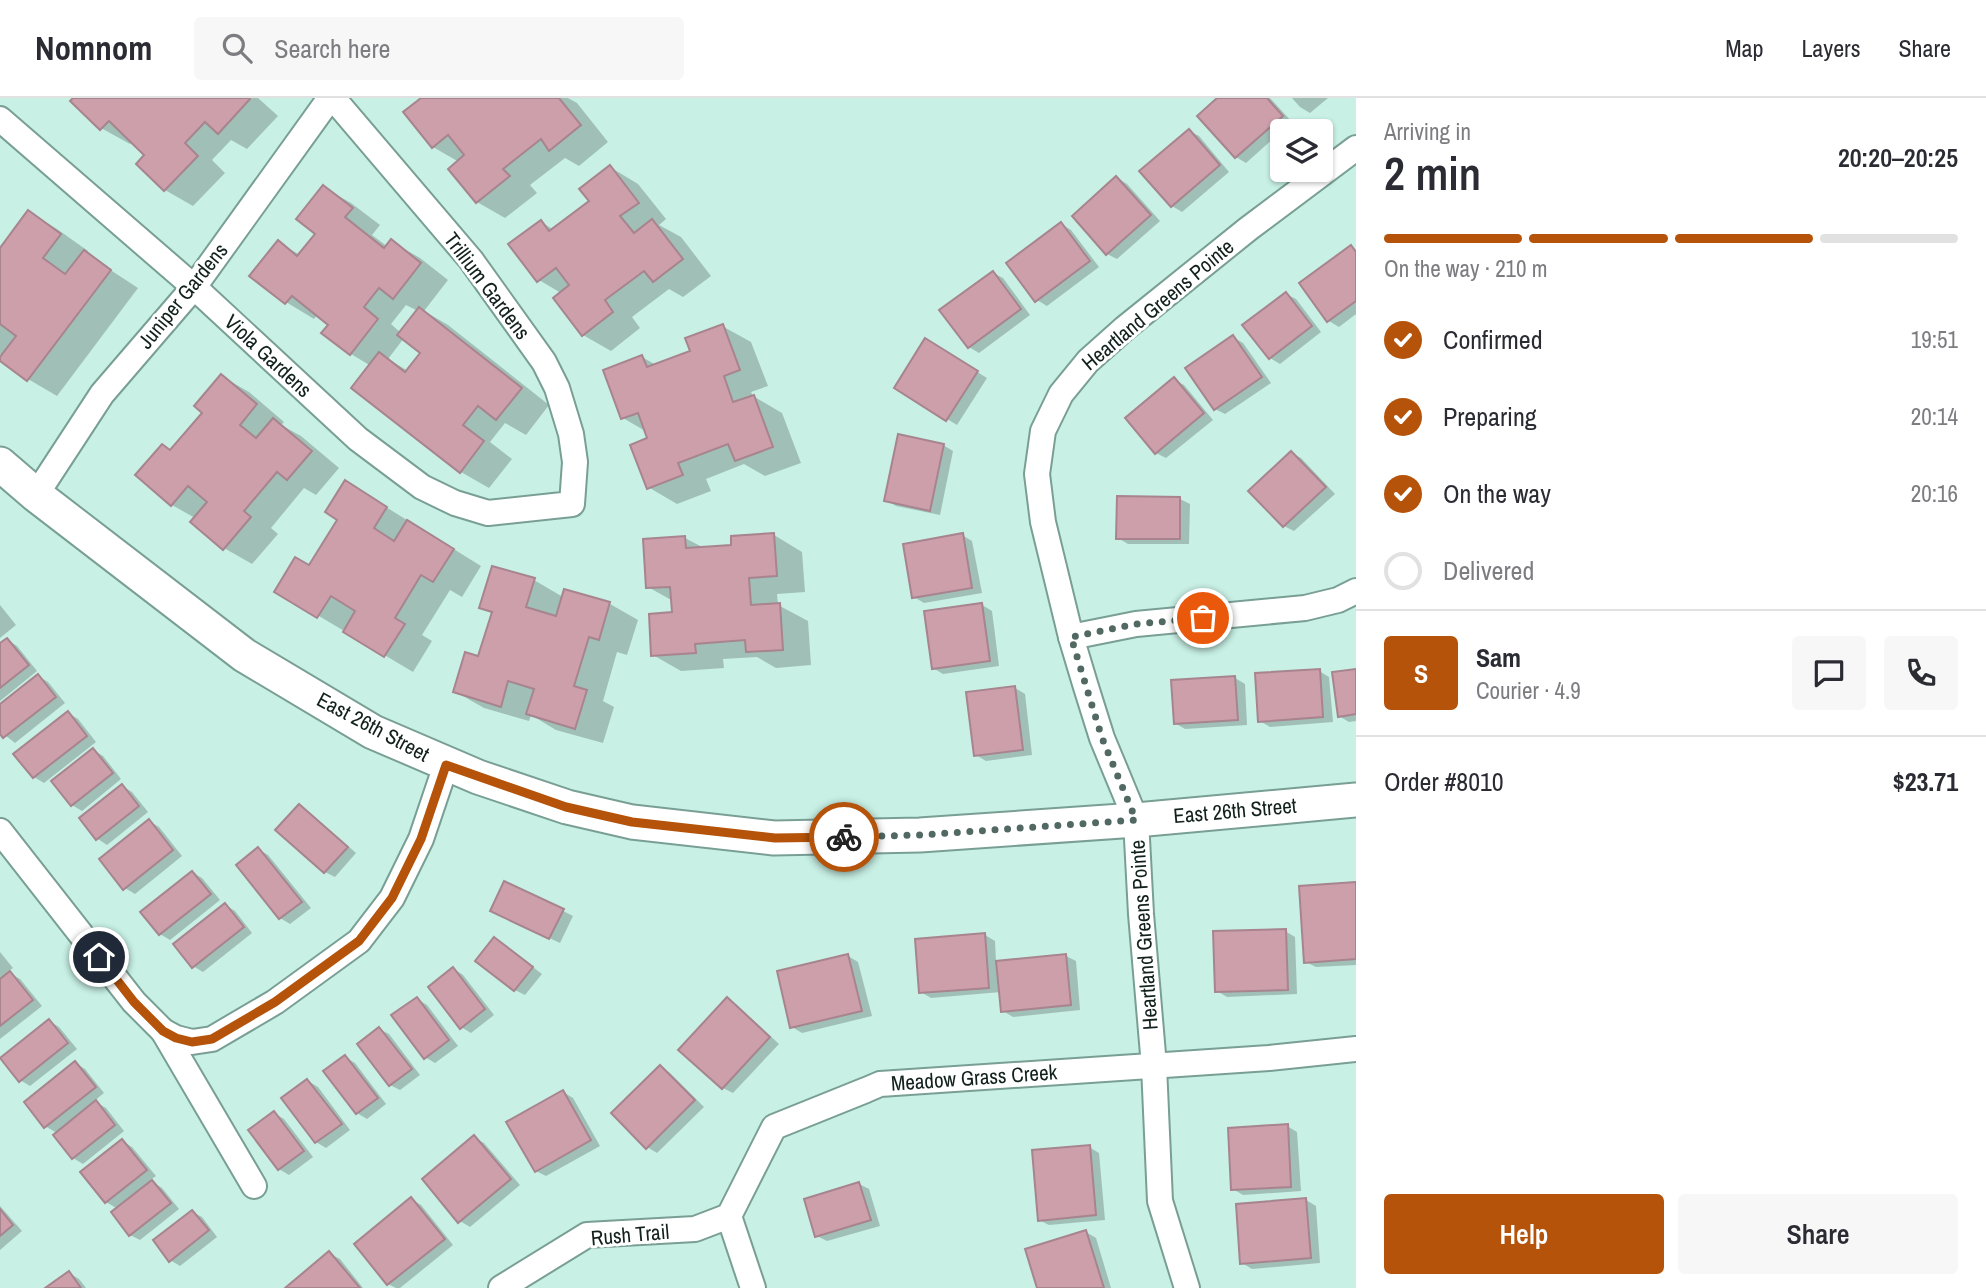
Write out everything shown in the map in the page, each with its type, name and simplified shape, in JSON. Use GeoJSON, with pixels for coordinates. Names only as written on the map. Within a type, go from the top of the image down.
{"type":"FeatureCollection","features":[{"type":"Feature","properties":{"kind":"street","name":"Juniper Gardens"},"geometry":{"type":"LineString","coordinates":[[36,495],[102,394],[194,287],[332,98]]}},
{"type":"Feature","properties":{"kind":"street","name":"Trillium Gardens"},"geometry":{"type":"LineString","coordinates":[[332,98],[471,260],[544,362],[557,388],[571,434],[575,462],[572,504]]}},
{"type":"Feature","properties":{"kind":"street","name":"Viola Gardens"},"geometry":{"type":"LineString","coordinates":[[0,119],[194,287],[358,439],[422,487],[455,503],[488,513],[572,504]]}},
{"type":"Feature","properties":{"kind":"street","name":"Heartland Greens Pointe"},"geometry":{"type":"LineString","coordinates":[[1187,1288],[1160,1201],[1154,1066],[1136,820],[1102,738],[1071,637],[1043,522],[1037,474],[1043,431],[1061,394],[1088,361],[1248,229],[1356,148]]}},
{"type":"Feature","properties":{"kind":"street","name":"East 26th Street"},"geometry":{"type":"LineString","coordinates":[[0,464],[36,495],[244,655],[373,732],[446,765],[566,807],[632,822],[775,838],[920,835],[1136,820],[1356,800]]}},
{"type":"Feature","properties":{"kind":"street"},"geometry":{"type":"LineString","coordinates":[[1071,637],[1136,624],[1306,608],[1338,600],[1356,591]]}},
{"type":"Feature","properties":{"kind":"street"},"geometry":{"type":"LineString","coordinates":[[163,1031],[192,1042],[212,1039],[275,1002],[359,941],[392,898],[421,839],[446,765]]}},
{"type":"Feature","properties":{"kind":"street"},"geometry":{"type":"LineString","coordinates":[[0,831],[134,1002],[163,1031],[254,1186]]}},
{"type":"Feature","properties":{"kind":"street","name":"Meadow Grass Creek"},"geometry":{"type":"LineString","coordinates":[[729,1216],[774,1127],[880,1084],[1275,1058],[1356,1049]]}},
{"type":"Feature","properties":{"kind":"street"},"geometry":{"type":"LineString","coordinates":[[729,1216],[753,1288]]}},
{"type":"Feature","properties":{"kind":"street","name":"Rush Trail"},"geometry":{"type":"LineString","coordinates":[[501,1288],[587,1235],[695,1229],[729,1216]]}},
{"type":"Feature","properties":{"kind":"building"},"geometry":{"type":"Polygon","coordinates":[[[73,98],[250,99],[218,134],[205,122],[185,143],[198,156],[164,191],[136,164],[144,155],[109,121],[100,130],[70,101],[73,98]]]}},
{"type":"Feature","properties":{"kind":"building"},"geometry":{"type":"Polygon","coordinates":[[[421,98],[559,98],[581,125],[549,151],[541,139],[503,169],[510,176],[476,203],[448,169],[464,155],[448,135],[432,148],[403,112],[421,98]]]}},
{"type":"Feature","properties":{"kind":"building"},"geometry":{"type":"Polygon","coordinates":[[[1217,98],[1267,98],[1283,116],[1280,119],[1270,119],[1270,127],[1235,158],[1197,116],[1217,98]]]}},
{"type":"Feature","properties":{"kind":"building"},"geometry":{"type":"Polygon","coordinates":[[[1189,129],[1220,165],[1171,207],[1139,171],[1189,129]]]}},
{"type":"Feature","properties":{"kind":"building"},"geometry":{"type":"Polygon","coordinates":[[[610,165],[639,203],[620,216],[634,233],[652,219],[683,259],[653,282],[644,271],[605,300],[613,312],[582,336],[553,298],[569,285],[556,268],[537,282],[508,244],[541,220],[549,231],[589,201],[579,189],[610,165]]]}},
{"type":"Feature","properties":{"kind":"building"},"geometry":{"type":"Polygon","coordinates":[[[1116,176],[1151,215],[1106,255],[1072,216],[1116,176]]]}},
{"type":"Feature","properties":{"kind":"building"},"geometry":{"type":"Polygon","coordinates":[[[323,185],[353,208],[345,217],[384,248],[391,239],[421,263],[393,299],[379,288],[364,307],[378,319],[350,355],[321,333],[328,325],[292,296],[285,304],[249,276],[278,240],[297,256],[315,234],[296,219],[323,185]]]}},
{"type":"Feature","properties":{"kind":"building"},"geometry":{"type":"Polygon","coordinates":[[[28,210],[61,234],[43,258],[65,274],[84,250],[111,270],[27,381],[0,361],[0,357],[16,336],[0,324],[0,248],[28,210]]]}},
{"type":"Feature","properties":{"kind":"building"},"geometry":{"type":"Polygon","coordinates":[[[1061,222],[1090,261],[1035,302],[1006,263],[1061,222]]]}},
{"type":"Feature","properties":{"kind":"building"},"geometry":{"type":"Polygon","coordinates":[[[1351,245],[1356,252],[1356,301],[1327,322],[1299,283],[1351,245]]]}},
{"type":"Feature","properties":{"kind":"building"},"geometry":{"type":"Polygon","coordinates":[[[993,271],[1021,309],[968,348],[939,310],[993,271]]]}},
{"type":"Feature","properties":{"kind":"building"},"geometry":{"type":"Polygon","coordinates":[[[1286,292],[1312,326],[1269,359],[1242,325],[1286,292]]]}},
{"type":"Feature","properties":{"kind":"building"},"geometry":{"type":"Polygon","coordinates":[[[419,307],[522,388],[496,420],[478,406],[463,425],[484,441],[460,473],[351,388],[379,352],[405,372],[420,353],[397,335],[419,307]]]}},
{"type":"Feature","properties":{"kind":"building"},"geometry":{"type":"Polygon","coordinates":[[[723,324],[740,370],[724,376],[733,402],[754,395],[773,447],[735,461],[728,444],[678,463],[683,475],[647,489],[630,445],[647,438],[638,413],[621,419],[603,370],[642,355],[647,367],[690,351],[685,338],[723,324]]]}},
{"type":"Feature","properties":{"kind":"building"},"geometry":{"type":"Polygon","coordinates":[[[1233,335],[1262,377],[1214,410],[1185,368],[1233,335]]]}},
{"type":"Feature","properties":{"kind":"building"},"geometry":{"type":"Polygon","coordinates":[[[925,338],[978,371],[946,421],[894,388],[925,338]]]}},
{"type":"Feature","properties":{"kind":"building"},"geometry":{"type":"Polygon","coordinates":[[[221,374],[257,404],[240,425],[256,438],[273,418],[312,451],[287,480],[277,472],[244,511],[251,517],[223,550],[190,522],[207,502],[188,486],[171,506],[135,475],[162,444],[170,450],[202,413],[194,406],[221,374]]]}},
{"type":"Feature","properties":{"kind":"building"},"geometry":{"type":"Polygon","coordinates":[[[1174,377],[1204,413],[1155,454],[1125,418],[1174,377]]]}},
{"type":"Feature","properties":{"kind":"building"},"geometry":{"type":"Polygon","coordinates":[[[898,434],[944,444],[930,511],[884,501],[898,434]]]}},
{"type":"Feature","properties":{"kind":"building"},"geometry":{"type":"Polygon","coordinates":[[[1291,451],[1326,487],[1283,527],[1248,491],[1291,451]]]}},
{"type":"Feature","properties":{"kind":"building"},"geometry":{"type":"Polygon","coordinates":[[[345,480],[387,507],[374,528],[394,541],[407,520],[454,549],[433,582],[421,575],[395,618],[405,624],[384,657],[343,632],[355,611],[331,596],[317,618],[274,592],[295,557],[309,565],[337,520],[325,512],[345,480]]]}},
{"type":"Feature","properties":{"kind":"building"},"geometry":{"type":"Polygon","coordinates":[[[1117,496],[1180,497],[1180,539],[1116,539],[1117,496]]]}},
{"type":"Feature","properties":{"kind":"building"},"geometry":{"type":"Polygon","coordinates":[[[774,533],[777,576],[749,578],[751,605],[780,603],[783,650],[746,652],[745,640],[695,644],[696,653],[651,656],[649,614],[672,612],[670,587],[646,588],[643,539],[685,536],[686,548],[731,545],[731,536],[774,533]]]}},
{"type":"Feature","properties":{"kind":"building"},"geometry":{"type":"Polygon","coordinates":[[[963,533],[972,588],[912,598],[903,544],[963,533]]]}},
{"type":"Feature","properties":{"kind":"building"},"geometry":{"type":"Polygon","coordinates":[[[492,566],[535,578],[526,607],[556,616],[564,589],[610,602],[599,640],[589,637],[574,686],[587,690],[575,729],[526,714],[534,689],[508,681],[501,707],[453,692],[465,652],[478,656],[492,612],[479,608],[492,566]]]}},
{"type":"Feature","properties":{"kind":"building"},"geometry":{"type":"Polygon","coordinates":[[[982,603],[990,661],[932,669],[924,611],[982,603]]]}},
{"type":"Feature","properties":{"kind":"building"},"geometry":{"type":"Polygon","coordinates":[[[7,638],[29,665],[0,688],[0,643],[7,638]]]}},
{"type":"Feature","properties":{"kind":"building"},"geometry":{"type":"Polygon","coordinates":[[[1320,669],[1323,717],[1258,722],[1255,673],[1320,669]]]}},
{"type":"Feature","properties":{"kind":"building"},"geometry":{"type":"Polygon","coordinates":[[[1356,669],[1356,714],[1338,717],[1332,672],[1356,669]]]}},
{"type":"Feature","properties":{"kind":"building"},"geometry":{"type":"Polygon","coordinates":[[[38,674],[56,697],[3,738],[0,734],[0,704],[38,674]]]}},
{"type":"Feature","properties":{"kind":"building"},"geometry":{"type":"Polygon","coordinates":[[[1235,676],[1238,720],[1174,724],[1171,680],[1235,676]]]}},
{"type":"Feature","properties":{"kind":"building"},"geometry":{"type":"Polygon","coordinates":[[[1015,686],[1023,750],[974,756],[966,692],[1015,686]]]}},
{"type":"Feature","properties":{"kind":"building"},"geometry":{"type":"Polygon","coordinates":[[[68,711],[87,736],[33,778],[13,754],[68,711]]]}},
{"type":"Feature","properties":{"kind":"building"},"geometry":{"type":"Polygon","coordinates":[[[93,748],[113,773],[71,806],[51,781],[93,748]]]}},
{"type":"Feature","properties":{"kind":"building"},"geometry":{"type":"Polygon","coordinates":[[[122,784],[139,806],[96,840],[79,818],[122,784]]]}},
{"type":"Feature","properties":{"kind":"building"},"geometry":{"type":"Polygon","coordinates":[[[299,804],[348,847],[324,873],[275,830],[299,804]]]}},
{"type":"Feature","properties":{"kind":"building"},"geometry":{"type":"Polygon","coordinates":[[[149,819],[173,850],[123,890],[99,859],[149,819]]]}},
{"type":"Feature","properties":{"kind":"building"},"geometry":{"type":"Polygon","coordinates":[[[258,847],[302,902],[279,919],[236,865],[258,847]]]}},
{"type":"Feature","properties":{"kind":"building"},"geometry":{"type":"Polygon","coordinates":[[[192,871],[211,894],[159,935],[140,912],[192,871]]]}},
{"type":"Feature","properties":{"kind":"building"},"geometry":{"type":"Polygon","coordinates":[[[504,881],[564,909],[549,939],[490,911],[504,881]]]}},
{"type":"Feature","properties":{"kind":"building"},"geometry":{"type":"Polygon","coordinates":[[[1356,882],[1356,959],[1304,963],[1299,886],[1356,882]]]}},
{"type":"Feature","properties":{"kind":"building"},"geometry":{"type":"Polygon","coordinates":[[[225,903],[244,927],[192,968],[173,944],[225,903]]]}},
{"type":"Feature","properties":{"kind":"building"},"geometry":{"type":"Polygon","coordinates":[[[1286,929],[1288,990],[1215,992],[1213,931],[1286,929]]]}},
{"type":"Feature","properties":{"kind":"building"},"geometry":{"type":"Polygon","coordinates":[[[985,933],[989,988],[919,993],[915,939],[985,933]]]}},
{"type":"Feature","properties":{"kind":"building"},"geometry":{"type":"Polygon","coordinates":[[[494,937],[533,967],[514,991],[475,961],[494,937]]]}},
{"type":"Feature","properties":{"kind":"building"},"geometry":{"type":"Polygon","coordinates":[[[848,954],[862,1011],[790,1028],[777,971],[848,954]]]}},
{"type":"Feature","properties":{"kind":"building"},"geometry":{"type":"Polygon","coordinates":[[[1066,954],[1071,1005],[1001,1012],[996,961],[1066,954]]]}},
{"type":"Feature","properties":{"kind":"building"},"geometry":{"type":"Polygon","coordinates":[[[453,967],[485,1009],[460,1029],[428,987],[453,967]]]}},
{"type":"Feature","properties":{"kind":"building"},"geometry":{"type":"Polygon","coordinates":[[[10,971],[33,1000],[0,1026],[0,979],[10,971]]]}},
{"type":"Feature","properties":{"kind":"building"},"geometry":{"type":"Polygon","coordinates":[[[417,997],[449,1040],[424,1059],[391,1015],[417,997]]]}},
{"type":"Feature","properties":{"kind":"building"},"geometry":{"type":"Polygon","coordinates":[[[727,997],[770,1037],[722,1089],[678,1050],[727,997]]]}},
{"type":"Feature","properties":{"kind":"building"},"geometry":{"type":"Polygon","coordinates":[[[49,1019],[68,1043],[19,1082],[0,1058],[49,1019]]]}},
{"type":"Feature","properties":{"kind":"building"},"geometry":{"type":"Polygon","coordinates":[[[379,1027],[412,1069],[389,1086],[357,1044],[379,1027]]]}},
{"type":"Feature","properties":{"kind":"building"},"geometry":{"type":"Polygon","coordinates":[[[345,1055],[378,1098],[356,1114],[323,1071],[345,1055]]]}},
{"type":"Feature","properties":{"kind":"building"},"geometry":{"type":"Polygon","coordinates":[[[75,1061],[96,1087],[44,1128],[24,1102],[75,1061]]]}},
{"type":"Feature","properties":{"kind":"building"},"geometry":{"type":"Polygon","coordinates":[[[660,1065],[695,1100],[646,1149],[611,1113],[660,1065]]]}},
{"type":"Feature","properties":{"kind":"building"},"geometry":{"type":"Polygon","coordinates":[[[307,1079],[342,1124],[315,1143],[281,1098],[307,1079]]]}},
{"type":"Feature","properties":{"kind":"building"},"geometry":{"type":"Polygon","coordinates":[[[563,1090],[591,1140],[535,1172],[506,1122],[563,1090]]]}},
{"type":"Feature","properties":{"kind":"building"},"geometry":{"type":"Polygon","coordinates":[[[96,1100],[115,1125],[72,1159],[53,1135],[96,1100]]]}},
{"type":"Feature","properties":{"kind":"building"},"geometry":{"type":"Polygon","coordinates":[[[274,1111],[304,1151],[278,1170],[248,1130],[274,1111]]]}},
{"type":"Feature","properties":{"kind":"building"},"geometry":{"type":"Polygon","coordinates":[[[1288,1124],[1291,1187],[1231,1190],[1228,1128],[1288,1124]]]}},
{"type":"Feature","properties":{"kind":"building"},"geometry":{"type":"Polygon","coordinates":[[[474,1135],[511,1179],[458,1223],[422,1179],[474,1135]]]}},
{"type":"Feature","properties":{"kind":"building"},"geometry":{"type":"Polygon","coordinates":[[[122,1139],[147,1170],[105,1203],[80,1172],[122,1139]]]}},
{"type":"Feature","properties":{"kind":"building"},"geometry":{"type":"Polygon","coordinates":[[[1090,1145],[1096,1215],[1038,1221],[1032,1150],[1090,1145]]]}},
{"type":"Feature","properties":{"kind":"building"},"geometry":{"type":"Polygon","coordinates":[[[152,1180],[171,1203],[129,1236],[111,1212],[152,1180]]]}},
{"type":"Feature","properties":{"kind":"building"},"geometry":{"type":"Polygon","coordinates":[[[859,1182],[871,1220],[815,1237],[804,1199],[859,1182]]]}},
{"type":"Feature","properties":{"kind":"building"},"geometry":{"type":"Polygon","coordinates":[[[411,1197],[445,1239],[387,1285],[354,1244],[411,1197]]]}},
{"type":"Feature","properties":{"kind":"building"},"geometry":{"type":"Polygon","coordinates":[[[1306,1198],[1311,1258],[1240,1264],[1236,1204],[1306,1198]]]}},
{"type":"Feature","properties":{"kind":"building"},"geometry":{"type":"Polygon","coordinates":[[[0,1209],[13,1225],[0,1236],[0,1209]]]}},
{"type":"Feature","properties":{"kind":"building"},"geometry":{"type":"Polygon","coordinates":[[[192,1210],[209,1230],[169,1262],[153,1240],[192,1210]]]}},
{"type":"Feature","properties":{"kind":"building"},"geometry":{"type":"Polygon","coordinates":[[[1086,1230],[1104,1288],[1037,1288],[1025,1249],[1086,1230]]]}},
{"type":"Feature","properties":{"kind":"building"},"geometry":{"type":"Polygon","coordinates":[[[329,1251],[360,1288],[285,1288],[329,1251]]]}},
{"type":"Feature","properties":{"kind":"building"},"geometry":{"type":"Polygon","coordinates":[[[69,1271],[81,1288],[45,1288],[69,1271]]]}},
{"type":"Feature","properties":{"kind":"way so far"},"geometry":{"type":"LineString","coordinates":[[844,837],[920,835],[1136,820],[1102,738],[1071,637],[1136,624],[1203,618]]}},
{"type":"Feature","properties":{"kind":"route"},"geometry":{"type":"LineString","coordinates":[[99,957],[134,1002],[163,1031],[192,1042],[212,1039],[275,1002],[359,941],[392,898],[421,839],[446,765],[566,807],[632,822],[775,838],[844,837]]}}]}
